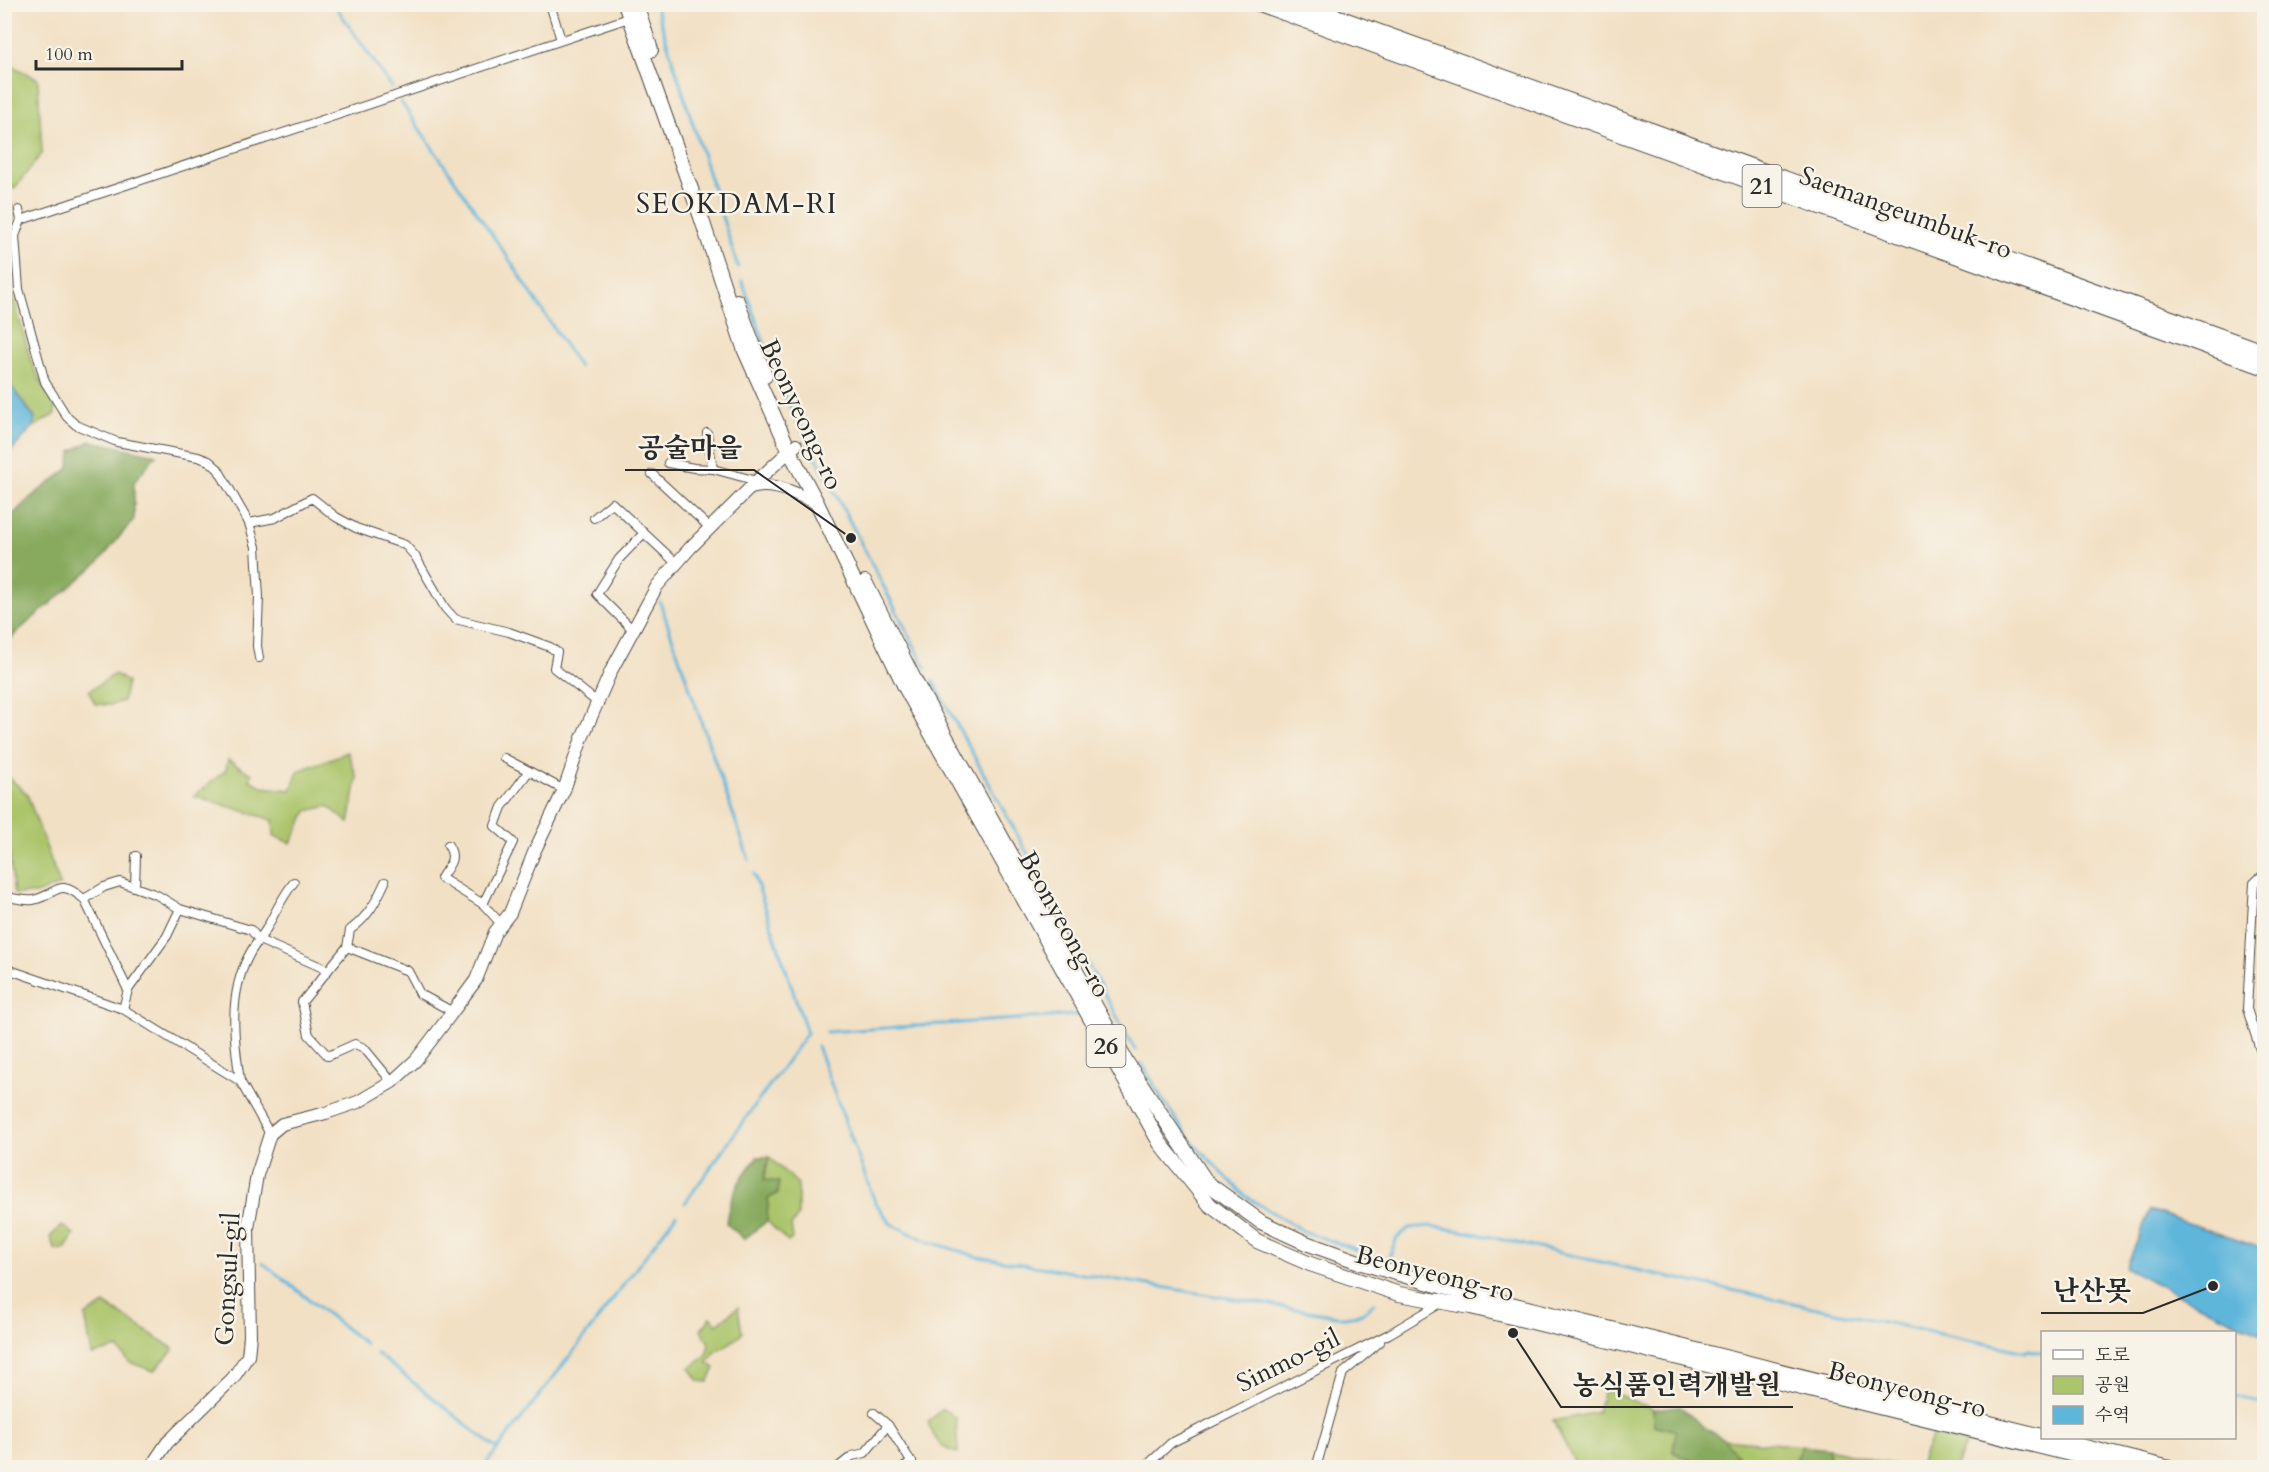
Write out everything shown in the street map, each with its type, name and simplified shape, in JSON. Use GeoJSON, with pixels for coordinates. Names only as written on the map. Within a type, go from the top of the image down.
{"type":"FeatureCollection","features":[{"type":"Feature","properties":{"kind":"highway","name":"Saemangeumbuk-ro"},"geometry":{"type":"LineString","coordinates":[[1260,4],[2265,367]]}},
{"type":"Feature","properties":{"kind":"highway","name":"Saemangeumbuk-ro"},"geometry":{"type":"LineString","coordinates":[[1301,4],[2265,352]]}},
{"type":"Feature","properties":{"kind":"main road","name":"Beonyeong-ro"},"geometry":{"type":"LineString","coordinates":[[632,10],[745,351],[793,448],[961,765],[1127,1063],[1207,1183],[1261,1222],[1305,1243],[1362,1263],[1447,1288],[2041,1436]]}},
{"type":"Feature","properties":{"kind":"main road","name":"Beonyeong-ro"},"geometry":{"type":"LineString","coordinates":[[793,448],[905,687],[1160,1143],[1210,1205],[1257,1241],[1310,1264],[1399,1294],[1440,1300],[2127,1467]]}},
{"type":"Feature","properties":{"kind":"main road"},"geometry":{"type":"LineString","coordinates":[[2057,1439],[2170,1467]]}},
{"type":"Feature","properties":{"kind":"street"},"geometry":{"type":"LineString","coordinates":[[550,4],[561,40]]}},
{"type":"Feature","properties":{"kind":"street"},"geometry":{"type":"LineString","coordinates":[[21,220],[561,40],[632,10]]}},
{"type":"Feature","properties":{"kind":"street"},"geometry":{"type":"LineString","coordinates":[[19,210],[21,220],[15,236],[18,289],[45,382],[67,417],[76,425],[117,442],[209,461],[218,469],[249,523],[256,547],[259,658]]}},
{"type":"Feature","properties":{"kind":"street"},"geometry":{"type":"LineString","coordinates":[[707,433],[714,469]]}},
{"type":"Feature","properties":{"kind":"street"},"geometry":{"type":"LineString","coordinates":[[294,882],[280,899],[267,927],[248,957],[234,1006],[234,1036],[240,1081],[270,1134],[282,1124],[358,1102],[392,1082],[416,1060],[453,1012],[476,980],[495,932],[510,913],[535,850],[564,790],[597,702],[657,586],[710,528],[793,448]]}},
{"type":"Feature","properties":{"kind":"street"},"geometry":{"type":"LineString","coordinates":[[668,463],[714,469],[754,485],[774,486],[817,503]]}},
{"type":"Feature","properties":{"kind":"street"},"geometry":{"type":"LineString","coordinates":[[652,474],[710,528]]}},
{"type":"Feature","properties":{"kind":"street"},"geometry":{"type":"LineString","coordinates":[[249,523],[275,518],[312,498],[336,517],[357,528],[405,545],[416,556],[445,608],[455,619],[509,632],[550,647],[557,652],[554,668],[597,702]]}},
{"type":"Feature","properties":{"kind":"street"},"geometry":{"type":"LineString","coordinates":[[594,518],[612,503],[676,563]]}},
{"type":"Feature","properties":{"kind":"street"},"geometry":{"type":"LineString","coordinates":[[633,630],[597,594],[619,559],[644,533]]}},
{"type":"Feature","properties":{"kind":"street"},"geometry":{"type":"LineString","coordinates":[[504,758],[564,790]]}},
{"type":"Feature","properties":{"kind":"street"},"geometry":{"type":"LineString","coordinates":[[483,904],[513,842],[495,826],[502,807],[529,771]]}},
{"type":"Feature","properties":{"kind":"street"},"geometry":{"type":"LineString","coordinates":[[448,845],[453,852],[454,859],[441,878],[483,904],[502,925]]}},
{"type":"Feature","properties":{"kind":"street"},"geometry":{"type":"LineString","coordinates":[[135,887],[136,856]]}},
{"type":"Feature","properties":{"kind":"street"},"geometry":{"type":"LineString","coordinates":[[2264,875],[2254,883],[2247,1009],[2265,1062]]}},
{"type":"Feature","properties":{"kind":"street"},"geometry":{"type":"LineString","coordinates":[[84,899],[104,887],[120,882],[157,895],[180,909],[251,930],[259,940],[328,970]]}},
{"type":"Feature","properties":{"kind":"street"},"geometry":{"type":"LineString","coordinates":[[385,882],[376,903],[363,920],[350,930],[347,947],[302,1002],[309,1035],[328,1056],[356,1044],[364,1048],[392,1082]]}},
{"type":"Feature","properties":{"kind":"street"},"geometry":{"type":"LineString","coordinates":[[4,896],[33,900],[60,888],[68,887],[84,899],[128,990]]}},
{"type":"Feature","properties":{"kind":"street"},"geometry":{"type":"LineString","coordinates":[[123,1009],[128,990],[167,936],[180,909]]}},
{"type":"Feature","properties":{"kind":"street"},"geometry":{"type":"LineString","coordinates":[[347,947],[408,970],[420,994],[453,1012]]}},
{"type":"Feature","properties":{"kind":"street"},"geometry":{"type":"LineString","coordinates":[[4,968],[123,1009],[240,1081]]}},
{"type":"Feature","properties":{"kind":"street","name":"Gongsul-gil"},"geometry":{"type":"LineString","coordinates":[[150,1467],[167,1443],[233,1378],[248,1356],[250,1336],[248,1228],[257,1175],[270,1134]]}},
{"type":"Feature","properties":{"kind":"street","name":"Sinmo-gil"},"geometry":{"type":"LineString","coordinates":[[1144,1467],[1172,1443],[1389,1334],[1436,1306],[1447,1288]]}},
{"type":"Feature","properties":{"kind":"street"},"geometry":{"type":"LineString","coordinates":[[1316,1467],[1342,1373],[1389,1334]]}},
{"type":"Feature","properties":{"kind":"street"},"geometry":{"type":"LineString","coordinates":[[874,1413],[888,1425],[914,1465],[903,1467]]}},
{"type":"Feature","properties":{"kind":"street"},"geometry":{"type":"LineString","coordinates":[[837,1467],[852,1456],[865,1453],[888,1425]]}},
{"type":"Feature","properties":{"kind":"green space"},"geometry":{"type":"Polygon","coordinates":[[[4,62],[38,79],[42,153],[14,189],[5,179],[4,62]]]}},
{"type":"Feature","properties":{"kind":"green space"},"geometry":{"type":"Polygon","coordinates":[[[13,205],[7,273],[32,365],[55,406],[55,414],[32,428],[35,419],[11,386],[5,367],[4,206],[13,205]]]}},
{"type":"Feature","properties":{"kind":"green space"},"geometry":{"type":"Polygon","coordinates":[[[91,441],[156,455],[134,482],[134,519],[99,562],[17,632],[5,646],[5,522],[31,497],[68,469],[72,451],[91,441]]]}},
{"type":"Feature","properties":{"kind":"green space"},"geometry":{"type":"Polygon","coordinates":[[[115,674],[127,682],[123,701],[111,705],[95,704],[89,691],[115,674]]]}},
{"type":"Feature","properties":{"kind":"green space"},"geometry":{"type":"Polygon","coordinates":[[[348,752],[357,778],[349,823],[328,806],[307,811],[291,843],[274,836],[273,820],[194,796],[226,770],[228,760],[252,774],[250,780],[263,787],[291,790],[298,771],[348,752]]]}},
{"type":"Feature","properties":{"kind":"green space"},"geometry":{"type":"Polygon","coordinates":[[[4,773],[27,794],[60,885],[35,894],[14,894],[5,816],[4,773]]]}},
{"type":"Feature","properties":{"kind":"green space"},"geometry":{"type":"Polygon","coordinates":[[[757,1157],[769,1157],[764,1180],[779,1182],[778,1193],[768,1199],[767,1221],[744,1239],[726,1223],[736,1188],[757,1157]]]}},
{"type":"Feature","properties":{"kind":"green space"},"geometry":{"type":"Polygon","coordinates":[[[769,1157],[798,1184],[798,1216],[791,1226],[793,1238],[788,1242],[767,1221],[768,1199],[764,1180],[769,1157]]]}},
{"type":"Feature","properties":{"kind":"green space"},"geometry":{"type":"Polygon","coordinates":[[[62,1225],[74,1235],[65,1249],[55,1250],[50,1237],[62,1225]]]}},
{"type":"Feature","properties":{"kind":"green space"},"geometry":{"type":"Polygon","coordinates":[[[105,1304],[174,1349],[154,1371],[129,1362],[118,1348],[92,1355],[85,1316],[105,1304]]]}},
{"type":"Feature","properties":{"kind":"green space"},"geometry":{"type":"Polygon","coordinates":[[[738,1307],[742,1333],[711,1357],[708,1363],[715,1368],[708,1382],[699,1381],[690,1368],[706,1356],[709,1343],[701,1330],[711,1317],[717,1324],[738,1307]]]}},
{"type":"Feature","properties":{"kind":"green space"},"geometry":{"type":"Polygon","coordinates":[[[1604,1389],[1653,1409],[1654,1425],[1676,1431],[1673,1452],[1705,1467],[1577,1467],[1553,1421],[1598,1412],[1604,1389]]]}},
{"type":"Feature","properties":{"kind":"green space"},"geometry":{"type":"Polygon","coordinates":[[[1679,1406],[1705,1428],[1724,1439],[1746,1467],[1705,1467],[1673,1452],[1676,1431],[1654,1425],[1653,1409],[1679,1406]]]}},
{"type":"Feature","properties":{"kind":"green space"},"geometry":{"type":"Polygon","coordinates":[[[943,1409],[956,1418],[958,1453],[946,1449],[938,1442],[928,1422],[943,1409]]]}},
{"type":"Feature","properties":{"kind":"green space"},"geometry":{"type":"Polygon","coordinates":[[[1933,1434],[1966,1442],[1956,1467],[1918,1467],[1933,1434]]]}},
{"type":"Feature","properties":{"kind":"green space"},"geometry":{"type":"Polygon","coordinates":[[[1724,1439],[1802,1446],[1791,1467],[1746,1467],[1724,1439]]]}},
{"type":"Feature","properties":{"kind":"green space"},"geometry":{"type":"Polygon","coordinates":[[[1802,1446],[1829,1449],[1830,1467],[1791,1467],[1802,1446]]]}},
{"type":"Feature","properties":{"kind":"green space"},"geometry":{"type":"Polygon","coordinates":[[[1829,1449],[1903,1467],[1830,1468],[1829,1449]]]}},
{"type":"Feature","properties":{"kind":"water"},"geometry":{"type":"Polygon","coordinates":[[[4,360],[11,386],[35,419],[32,428],[5,458],[4,360]]]}},
{"type":"Feature","properties":{"kind":"water"},"geometry":{"type":"Polygon","coordinates":[[[2150,1210],[2264,1249],[2264,1335],[2126,1268],[2150,1210]]]}},
{"type":"Feature","properties":{"kind":"waterway"},"geometry":{"type":"LineString","coordinates":[[334,4],[392,88]]}},
{"type":"Feature","properties":{"kind":"waterway"},"geometry":{"type":"LineString","coordinates":[[655,4],[738,267]]}},
{"type":"Feature","properties":{"kind":"waterway"},"geometry":{"type":"LineString","coordinates":[[401,102],[511,262],[579,367]]}},
{"type":"Feature","properties":{"kind":"waterway"},"geometry":{"type":"LineString","coordinates":[[742,281],[779,385],[926,668]]}},
{"type":"Feature","properties":{"kind":"waterway"},"geometry":{"type":"LineString","coordinates":[[660,602],[749,860]]}},
{"type":"Feature","properties":{"kind":"waterway"},"geometry":{"type":"LineString","coordinates":[[933,681],[1135,1050]]}},
{"type":"Feature","properties":{"kind":"waterway"},"geometry":{"type":"LineString","coordinates":[[685,1203],[807,1033],[754,874]]}},
{"type":"Feature","properties":{"kind":"waterway"},"geometry":{"type":"LineString","coordinates":[[826,1032],[1076,1015]]}},
{"type":"Feature","properties":{"kind":"waterway"},"geometry":{"type":"LineString","coordinates":[[817,1046],[875,1202],[891,1224],[927,1241],[979,1257],[1343,1317],[1360,1314],[1374,1303]]}},
{"type":"Feature","properties":{"kind":"waterway"},"geometry":{"type":"LineString","coordinates":[[1142,1063],[1162,1099],[1191,1141],[1245,1196],[1303,1231],[1375,1256]]}},
{"type":"Feature","properties":{"kind":"waterway"},"geometry":{"type":"LineString","coordinates":[[483,1468],[676,1215]]}},
{"type":"Feature","properties":{"kind":"waterway"},"geometry":{"type":"LineString","coordinates":[[1387,1262],[1397,1238],[1409,1228],[1431,1226],[1473,1233],[1627,1268],[2026,1352],[2028,1350],[2041,1353]]}},
{"type":"Feature","properties":{"kind":"waterway"},"geometry":{"type":"LineString","coordinates":[[263,1263],[365,1344]]}},
{"type":"Feature","properties":{"kind":"waterway"},"geometry":{"type":"LineString","coordinates":[[376,1353],[497,1449]]}},
{"type":"Feature","properties":{"kind":"waterway"},"geometry":{"type":"LineString","coordinates":[[2236,1396],[2264,1403]]}},
{"type":"Feature","properties":{"kind":"place","name":"공술마을"},"geometry":{"type":"Point","coordinates":[851,538]}},
{"type":"Feature","properties":{"kind":"place","name":"난산못"},"geometry":{"type":"Point","coordinates":[2213,1286]}},
{"type":"Feature","properties":{"kind":"place","name":"농식품인력개발원"},"geometry":{"type":"Point","coordinates":[1513,1333]}},
{"type":"Feature","properties":{"kind":"district","name":"SEOKDAM-RI"},"geometry":{"type":"Point","coordinates":[737,203]}}]}
